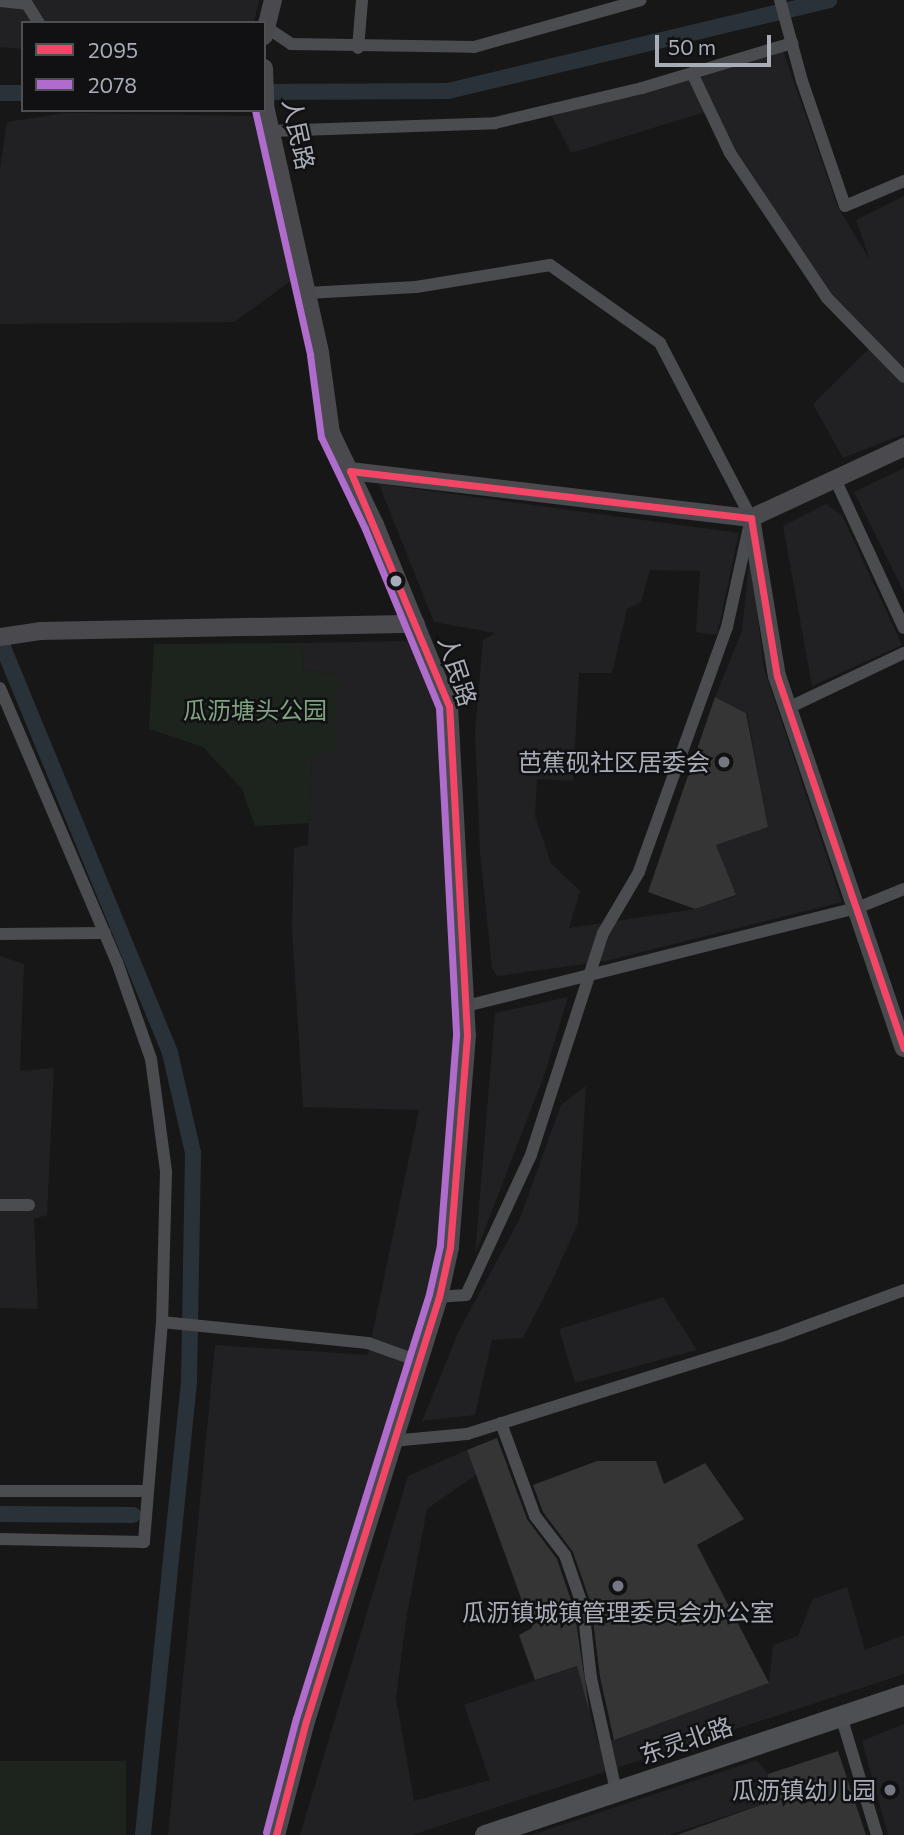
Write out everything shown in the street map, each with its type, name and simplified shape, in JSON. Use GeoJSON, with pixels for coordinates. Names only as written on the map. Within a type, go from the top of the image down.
{"type":"FeatureCollection","features":[{"type":"Feature","properties":{"kind":"main road","name":"东灵北路"},"geometry":{"type":"LineString","coordinates":[[485,1835],[904,1695]]}},
{"type":"Feature","properties":{"kind":"street"},"geometry":{"type":"LineString","coordinates":[[266,28],[273,0]]}},
{"type":"Feature","properties":{"kind":"street"},"geometry":{"type":"LineString","coordinates":[[358,48],[362,0]]}},
{"type":"Feature","properties":{"kind":"street"},"geometry":{"type":"LineString","coordinates":[[266,32],[291,44],[358,48],[474,47],[641,0]]}},
{"type":"Feature","properties":{"kind":"street"},"geometry":{"type":"LineString","coordinates":[[780,0],[845,206],[904,181]]}},
{"type":"Feature","properties":{"kind":"street"},"geometry":{"type":"LineString","coordinates":[[0,1],[27,4],[38,21]]}},
{"type":"Feature","properties":{"kind":"street"},"geometry":{"type":"LineString","coordinates":[[271,131],[495,123],[692,73],[792,43]]}},
{"type":"Feature","properties":{"kind":"street"},"geometry":{"type":"LineString","coordinates":[[692,73],[730,153],[827,298],[904,377]]}},
{"type":"Feature","properties":{"kind":"street","name":"人民路"},"geometry":{"type":"LineString","coordinates":[[266,110],[307,293],[331,433],[350,471],[449,706],[466,1006],[450,1247],[439,1297],[392,1441],[276,1835]]}},
{"type":"Feature","properties":{"kind":"street"},"geometry":{"type":"LineString","coordinates":[[307,293],[416,287],[550,265],[660,343],[751,518],[776,676],[904,1048]]}},
{"type":"Feature","properties":{"kind":"street"},"geometry":{"type":"LineString","coordinates":[[350,471],[751,518],[904,447]]}},
{"type":"Feature","properties":{"kind":"street"},"geometry":{"type":"LineString","coordinates":[[835,479],[904,628]]}},
{"type":"Feature","properties":{"kind":"street"},"geometry":{"type":"LineString","coordinates":[[439,1297],[466,1295],[531,1156],[603,933],[639,872],[727,627],[751,518]]}},
{"type":"Feature","properties":{"kind":"street"},"geometry":{"type":"LineString","coordinates":[[0,637],[33,632],[416,624]]}},
{"type":"Feature","properties":{"kind":"street"},"geometry":{"type":"LineString","coordinates":[[788,708],[904,653]]}},
{"type":"Feature","properties":{"kind":"street"},"geometry":{"type":"LineString","coordinates":[[0,688],[105,933],[151,1059],[166,1172],[162,1322],[144,1542],[0,1539]]}},
{"type":"Feature","properties":{"kind":"street"},"geometry":{"type":"LineString","coordinates":[[466,1006],[588,978],[857,908],[904,889]]}},
{"type":"Feature","properties":{"kind":"street"},"geometry":{"type":"LineString","coordinates":[[0,934],[105,933]]}},
{"type":"Feature","properties":{"kind":"street"},"geometry":{"type":"LineString","coordinates":[[0,1205],[29,1205]]}},
{"type":"Feature","properties":{"kind":"street"},"geometry":{"type":"LineString","coordinates":[[392,1441],[467,1434],[782,1335],[904,1290]]}},
{"type":"Feature","properties":{"kind":"street"},"geometry":{"type":"LineString","coordinates":[[162,1322],[368,1343],[418,1361]]}},
{"type":"Feature","properties":{"kind":"street"},"geometry":{"type":"LineString","coordinates":[[501,1423],[535,1516],[565,1555],[583,1607],[591,1678],[616,1791]]}},
{"type":"Feature","properties":{"kind":"street"},"geometry":{"type":"LineString","coordinates":[[0,1491],[147,1491]]}},
{"type":"Feature","properties":{"kind":"street"},"geometry":{"type":"LineString","coordinates":[[841,1716],[877,1835]]}},
{"type":"Feature","properties":{"kind":"shaded area"},"geometry":{"type":"Polygon","coordinates":[[[0,0],[259,0],[254,21],[21,21],[21,49],[0,47],[0,0]]]}},
{"type":"Feature","properties":{"kind":"shaded area"},"geometry":{"type":"Polygon","coordinates":[[[781,45],[838,207],[870,260],[856,220],[904,196],[904,434],[843,458],[813,404],[871,347],[827,298],[730,153],[715,109],[571,153],[552,116],[781,45]]]}},
{"type":"Feature","properties":{"kind":"shaded area"},"geometry":{"type":"Polygon","coordinates":[[[65,113],[258,116],[284,217],[291,281],[234,322],[0,324],[0,170],[7,122],[65,113]]]}},
{"type":"Feature","properties":{"kind":"shaded area"},"geometry":{"type":"Polygon","coordinates":[[[904,468],[904,592],[854,492],[904,468]]]}},
{"type":"Feature","properties":{"kind":"shaded area"},"geometry":{"type":"Polygon","coordinates":[[[379,484],[739,533],[717,635],[696,632],[700,571],[650,570],[641,602],[627,609],[612,673],[579,673],[573,781],[537,779],[535,816],[551,863],[580,891],[569,928],[695,909],[736,896],[716,845],[768,827],[747,713],[715,697],[742,631],[750,552],[764,669],[842,902],[606,961],[497,976],[492,968],[480,852],[475,732],[483,640],[495,633],[434,622],[379,484]]]}},
{"type":"Feature","properties":{"kind":"shaded area"},"geometry":{"type":"Polygon","coordinates":[[[826,504],[842,515],[902,645],[812,686],[783,526],[826,504]]]}},
{"type":"Feature","properties":{"kind":"shaded area"},"geometry":{"type":"Polygon","coordinates":[[[409,641],[439,713],[456,1013],[439,1243],[429,1299],[402,1371],[265,1835],[168,1835],[215,1345],[368,1355],[419,1110],[303,1107],[292,928],[294,848],[308,845],[312,755],[339,674],[304,670],[302,643],[409,641]]]}},
{"type":"Feature","properties":{"kind":"shaded area"},"geometry":{"type":"Polygon","coordinates":[[[0,956],[24,964],[20,1071],[54,1068],[47,1215],[34,1219],[38,1309],[0,1308],[0,956]]]}},
{"type":"Feature","properties":{"kind":"shaded area"},"geometry":{"type":"Polygon","coordinates":[[[568,997],[545,1073],[475,1255],[495,1013],[568,997]]]}},
{"type":"Feature","properties":{"kind":"shaded area"},"geometry":{"type":"Polygon","coordinates":[[[586,1086],[578,1223],[551,1283],[523,1338],[492,1340],[475,1415],[422,1421],[459,1331],[520,1218],[561,1105],[586,1086]]]}},
{"type":"Feature","properties":{"kind":"shaded area"},"geometry":{"type":"Polygon","coordinates":[[[663,1297],[697,1350],[575,1383],[559,1329],[663,1297]]]}},
{"type":"Feature","properties":{"kind":"shaded area"},"geometry":{"type":"Polygon","coordinates":[[[467,1450],[476,1475],[427,1509],[407,1614],[396,1698],[414,1801],[490,1780],[464,1705],[577,1666],[599,1745],[769,1683],[773,1645],[798,1636],[813,1599],[847,1587],[865,1650],[904,1635],[904,1674],[412,1835],[300,1835],[408,1476],[467,1450]]]}},
{"type":"Feature","properties":{"kind":"shaded area","name":"瓜沥镇幼儿园"},"geometry":{"type":"Polygon","coordinates":[[[904,1724],[904,1835],[888,1835],[862,1741],[904,1724]]]}},
{"type":"Feature","properties":{"kind":"shaded area"},"geometry":{"type":"Polygon","coordinates":[[[757,1760],[768,1774],[769,1802],[669,1835],[531,1835],[757,1760]]]}},
{"type":"Feature","properties":{"kind":"green space","name":"瓜沥塘头公园"},"geometry":{"type":"Polygon","coordinates":[[[302,643],[304,670],[339,674],[336,751],[312,755],[309,823],[255,826],[242,789],[203,747],[149,729],[154,644],[302,643]]]}},
{"type":"Feature","properties":{"kind":"green space"},"geometry":{"type":"Polygon","coordinates":[[[0,1761],[126,1761],[126,1835],[0,1835],[0,1761]]]}},
{"type":"Feature","properties":{"kind":"building","name":"芭蕉砚社区居委会"},"geometry":{"type":"Polygon","coordinates":[[[715,697],[746,713],[768,827],[716,845],[736,895],[695,909],[648,892],[715,697]]]}},
{"type":"Feature","properties":{"kind":"building"},"geometry":{"type":"Polygon","coordinates":[[[497,1438],[527,1519],[557,1559],[574,1609],[590,1714],[577,1666],[535,1680],[519,1635],[532,1628],[467,1450],[497,1438]]]}},
{"type":"Feature","properties":{"kind":"building","name":"瓜沥镇城镇管理委员会办公室"},"geometry":{"type":"Polygon","coordinates":[[[597,1461],[656,1461],[664,1484],[705,1463],[744,1519],[697,1545],[769,1683],[614,1740],[600,1677],[591,1604],[573,1552],[543,1512],[533,1485],[597,1461]]]}},
{"type":"Feature","properties":{"kind":"building"},"geometry":{"type":"Polygon","coordinates":[[[838,1751],[866,1835],[677,1835],[769,1802],[768,1774],[838,1751]]]}},
{"type":"Feature","properties":{"kind":"waterway"},"geometry":{"type":"LineString","coordinates":[[266,92],[448,91],[829,0]]}},
{"type":"Feature","properties":{"kind":"waterway"},"geometry":{"type":"LineString","coordinates":[[0,93],[21,93]]}},
{"type":"Feature","properties":{"kind":"waterway"},"geometry":{"type":"LineString","coordinates":[[0,640],[170,1053],[193,1153],[189,1382],[143,1835]]}},
{"type":"Feature","properties":{"kind":"waterway"},"geometry":{"type":"LineString","coordinates":[[0,1514],[133,1515]]}},
{"type":"Feature","properties":{"kind":"transit line","name":"2078"},"geometry":{"type":"LineString","coordinates":[[255,112],[310,355],[321,437],[365,529],[439,708],[456,1035],[440,1245],[429,1294],[296,1718],[266,1832]]}},
{"type":"Feature","properties":{"kind":"transit line","name":"2095"},"geometry":{"type":"LineString","coordinates":[[350,471],[751,518]]}},
{"type":"Feature","properties":{"kind":"transit line","name":"2095"},"geometry":{"type":"LineString","coordinates":[[276,1835],[306,1721],[439,1297],[450,1247],[467,1035],[449,706],[350,471]]}},
{"type":"Feature","properties":{"kind":"transit line","name":"2095"},"geometry":{"type":"LineString","coordinates":[[751,518],[777,676],[904,1048]]}},
{"type":"Feature","properties":{"kind":"place","name":"芭蕉砚社区居委会"},"geometry":{"type":"Point","coordinates":[724,762]}},
{"type":"Feature","properties":{"kind":"place","name":"瓜沥镇城镇管理委员会办公室"},"geometry":{"type":"Point","coordinates":[618,1586]}},
{"type":"Feature","properties":{"kind":"place","name":"瓜沥镇幼儿园"},"geometry":{"type":"Point","coordinates":[890,1790]}}]}
